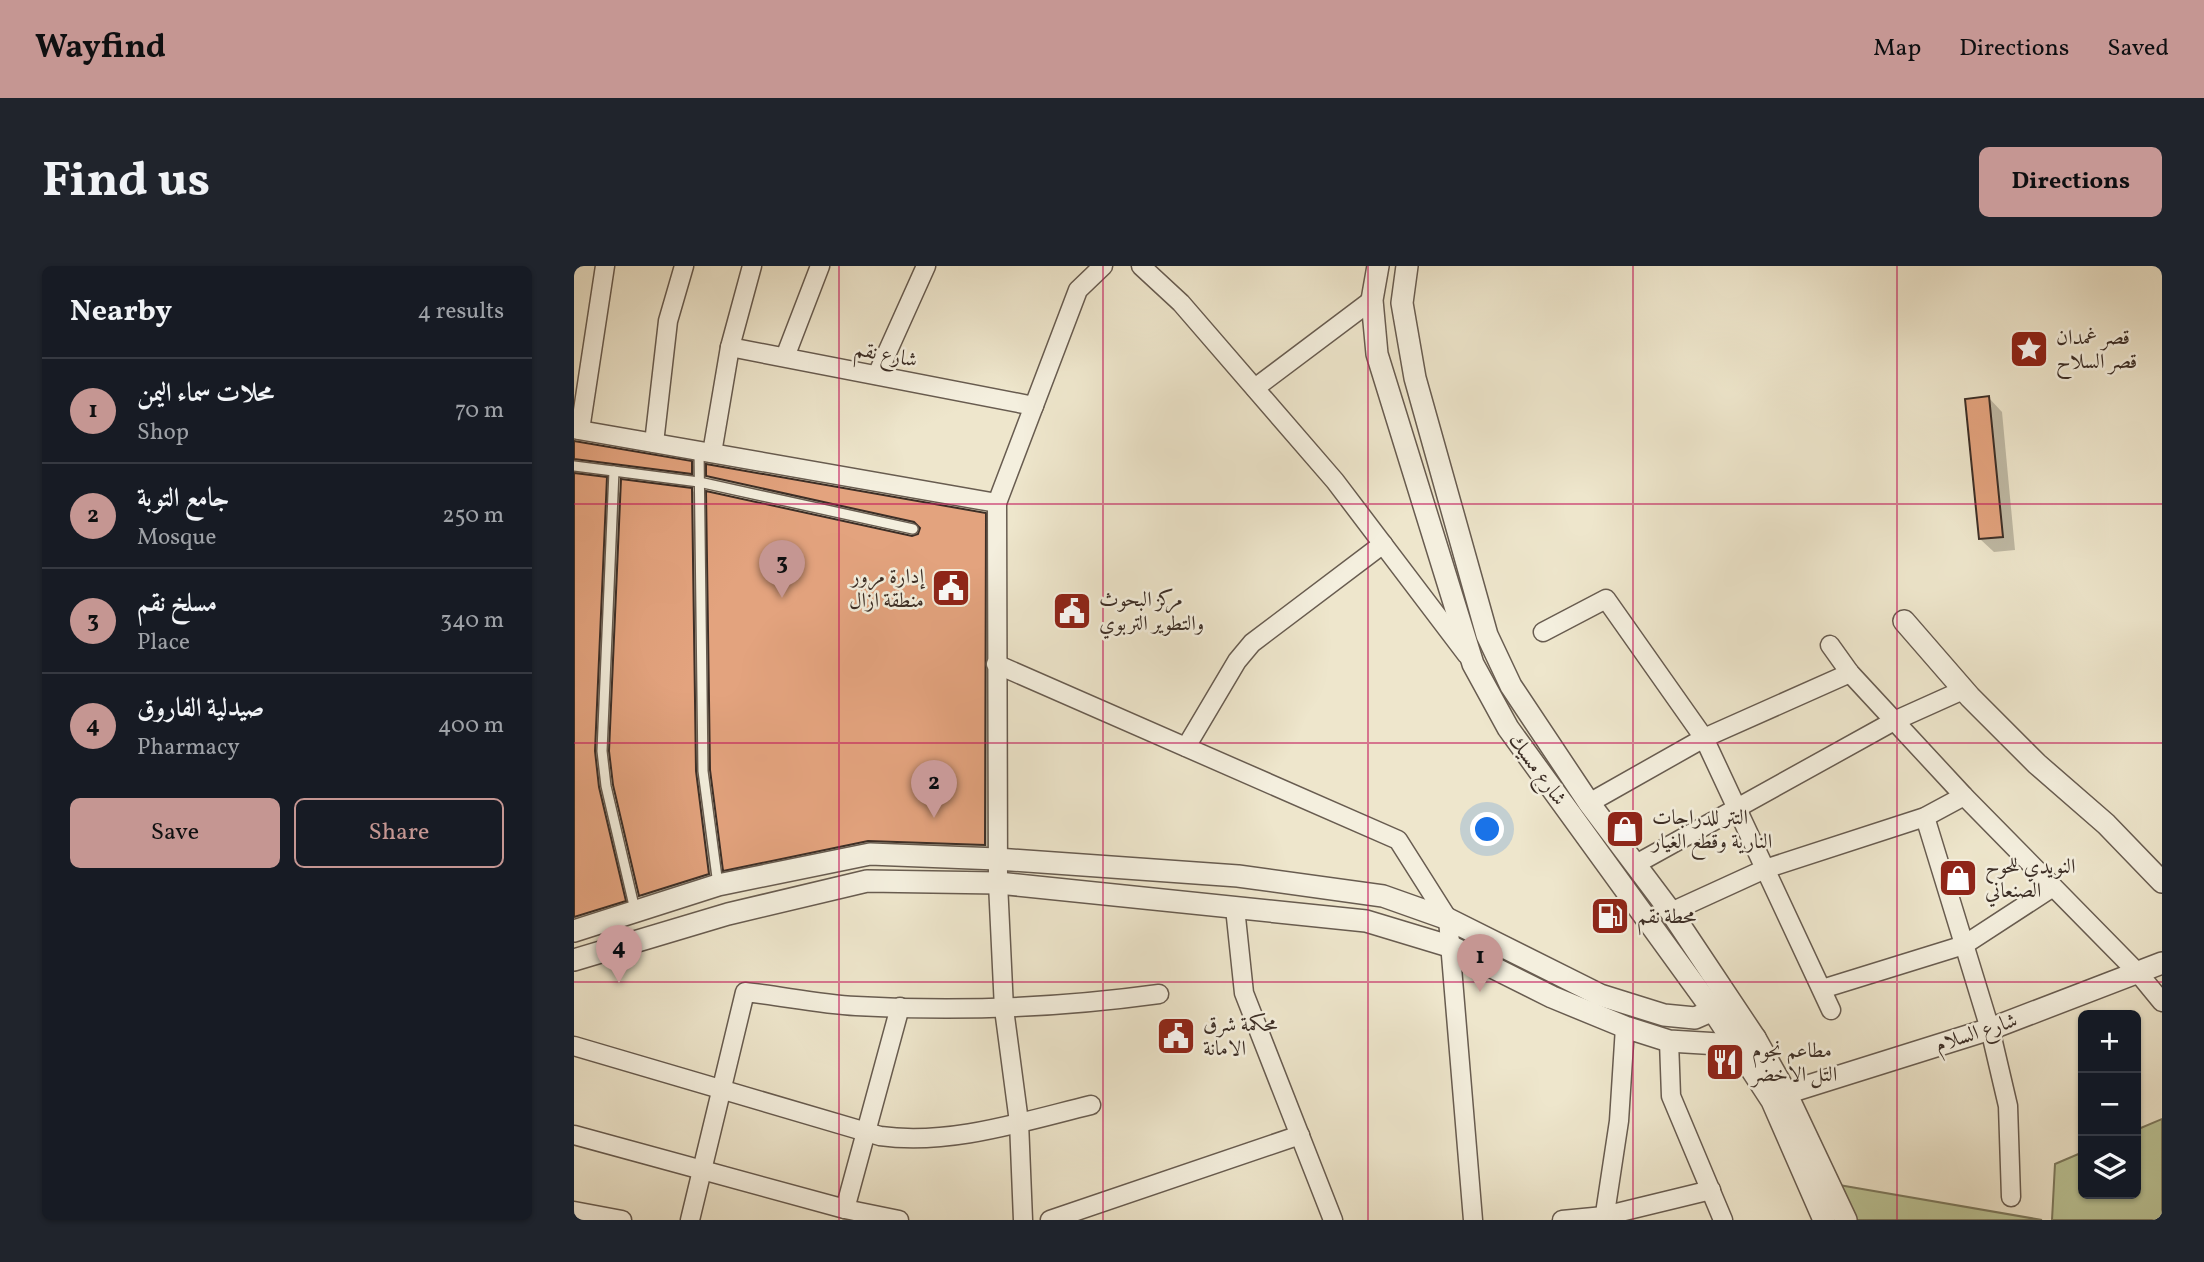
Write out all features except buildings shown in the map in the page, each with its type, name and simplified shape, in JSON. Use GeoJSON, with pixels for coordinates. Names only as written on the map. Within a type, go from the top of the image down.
{"type":"FeatureCollection","features":[{"type":"Feature","properties":{"kind":"street"},"geometry":{"type":"LineString","coordinates":[[605,266],[577,430],[997,503]]}},
{"type":"Feature","properties":{"kind":"street"},"geometry":{"type":"LineString","coordinates":[[654,443],[668,321],[684,266]]}},
{"type":"Feature","properties":{"kind":"street"},"geometry":{"type":"LineString","coordinates":[[706,452],[751,266]]}},
{"type":"Feature","properties":{"kind":"street"},"geometry":{"type":"LineString","coordinates":[[785,357],[820,266]]}},
{"type":"Feature","properties":{"kind":"street"},"geometry":{"type":"LineString","coordinates":[[877,375],[926,266]]}},
{"type":"Feature","properties":{"kind":"street"},"geometry":{"type":"LineString","coordinates":[[1023,1220],[1019,1122],[1004,1009],[998,883],[997,503],[1078,290],[1104,266]]}},
{"type":"Feature","properties":{"kind":"street"},"geometry":{"type":"LineString","coordinates":[[1141,266],[1181,303],[1335,481],[1474,664]]}},
{"type":"Feature","properties":{"kind":"street","name":"شارع مسيك"},"geometry":{"type":"LineString","coordinates":[[1378,266],[1372,300],[1377,354],[1474,664],[1508,728],[1786,1093],[1846,1220]]}},
{"type":"Feature","properties":{"kind":"street","name":"شارع مسيك"},"geometry":{"type":"LineString","coordinates":[[1407,266],[1402,303],[1415,378],[1487,635],[1511,686],[1589,803],[1671,912],[1721,1008]]}},
{"type":"Feature","properties":{"kind":"street"},"geometry":{"type":"LineString","coordinates":[[1255,388],[1372,300]]}},
{"type":"Feature","properties":{"kind":"street","name":"شارع نقم"},"geometry":{"type":"LineString","coordinates":[[730,347],[1034,406]]}},
{"type":"Feature","properties":{"kind":"street"},"geometry":{"type":"LineString","coordinates":[[1186,747],[1229,673],[1252,643],[1382,544]]}},
{"type":"Feature","properties":{"kind":"street"},"geometry":{"type":"LineString","coordinates":[[1543,632],[1606,599],[1704,738],[1831,1010]]}},
{"type":"Feature","properties":{"kind":"street"},"geometry":{"type":"LineString","coordinates":[[1904,621],[1963,690],[2037,764],[2106,824],[2162,883]]}},
{"type":"Feature","properties":{"kind":"street"},"geometry":{"type":"LineString","coordinates":[[1829,645],[1850,673],[1894,721],[2139,974],[2162,1002]]}},
{"type":"Feature","properties":{"kind":"street"},"geometry":{"type":"LineString","coordinates":[[996,664],[1398,840],[1448,919],[1473,1220]]}},
{"type":"Feature","properties":{"kind":"street"},"geometry":{"type":"LineString","coordinates":[[1589,803],[1704,738],[1850,673]]}},
{"type":"Feature","properties":{"kind":"street"},"geometry":{"type":"LineString","coordinates":[[1636,864],[1894,721],[1963,690]]}},
{"type":"Feature","properties":{"kind":"street"},"geometry":{"type":"LineString","coordinates":[[1671,912],[1765,869],[1925,817],[1964,796]]}},
{"type":"Feature","properties":{"kind":"street"},"geometry":{"type":"LineString","coordinates":[[1925,817],[1990,1029],[2008,1106],[2011,1197]]}},
{"type":"Feature","properties":{"kind":"street"},"geometry":{"type":"LineString","coordinates":[[574,931],[718,885],[870,854],[998,859],[1252,878],[1383,896],[1448,919],[1600,995],[1664,1015],[1695,1018],[1721,1008]]}},
{"type":"Feature","properties":{"kind":"street"},"geometry":{"type":"LineString","coordinates":[[574,960],[728,914],[867,881],[998,883],[1366,921],[1452,947],[1552,997],[1625,1027],[1670,1041],[1746,1042]]}},
{"type":"Feature","properties":{"kind":"street"},"geometry":{"type":"LineString","coordinates":[[1822,989],[1964,945],[2053,887]]}},
{"type":"Feature","properties":{"kind":"street"},"geometry":{"type":"LineString","coordinates":[[1235,908],[1244,993],[1333,1220]]}},
{"type":"Feature","properties":{"kind":"street","name":"شارع السلام"},"geometry":{"type":"LineString","coordinates":[[1786,1093],[1990,1029],[2162,963]]}},
{"type":"Feature","properties":{"kind":"street"},"geometry":{"type":"LineString","coordinates":[[690,1220],[745,992],[854,1006],[1004,1009],[1075,1006],[1158,994]]}},
{"type":"Feature","properties":{"kind":"street"},"geometry":{"type":"LineString","coordinates":[[845,1209],[864,1131],[900,1007]]}},
{"type":"Feature","properties":{"kind":"street"},"geometry":{"type":"LineString","coordinates":[[1604,1218],[1619,1121],[1625,1027]]}},
{"type":"Feature","properties":{"kind":"street"},"geometry":{"type":"LineString","coordinates":[[1670,1041],[1671,1096],[1723,1220]]}},
{"type":"Feature","properties":{"kind":"street","name":"شارع مسيك"},"geometry":{"type":"LineString","coordinates":[[1746,1042],[1824,1220]]}},
{"type":"Feature","properties":{"kind":"street"},"geometry":{"type":"LineString","coordinates":[[574,1046],[864,1131],[906,1139],[1019,1122],[1091,1105]]}},
{"type":"Feature","properties":{"kind":"street"},"geometry":{"type":"LineString","coordinates":[[574,1135],[845,1209],[899,1220]]}},
{"type":"Feature","properties":{"kind":"street"},"geometry":{"type":"LineString","coordinates":[[1050,1220],[1300,1135]]}},
{"type":"Feature","properties":{"kind":"street"},"geometry":{"type":"LineString","coordinates":[[1562,1220],[1604,1218],[1711,1190]]}},
{"type":"Feature","properties":{"kind":"street"},"geometry":{"type":"LineString","coordinates":[[574,1210],[622,1220]]}},
{"type":"Feature","properties":{"kind":"lane"},"geometry":{"type":"LineString","coordinates":[[706,452],[699,482],[703,771],[718,885]]}},
{"type":"Feature","properties":{"kind":"lane"},"geometry":{"type":"LineString","coordinates":[[574,466],[699,482],[913,529]]}},
{"type":"Feature","properties":{"kind":"lane"},"geometry":{"type":"LineString","coordinates":[[614,471],[602,751],[606,786],[635,911]]}},
{"type":"Feature","properties":{"kind":"green space"},"geometry":{"type":"Polygon","coordinates":[[[2162,1119],[2162,1220],[2052,1220],[2055,1164],[2078,1154],[2078,1199],[2141,1199],[2141,1128],[2162,1119]]]}},
{"type":"Feature","properties":{"kind":"green space"},"geometry":{"type":"Polygon","coordinates":[[[1839,1185],[2042,1220],[1857,1220],[1839,1185]]]}},
{"type":"Feature","properties":{"kind":"place","name":"قصر غمدان قصر السلاح"},"geometry":{"type":"Point","coordinates":[2029,349]}},
{"type":"Feature","properties":{"kind":"place","name":"إدارة مرور منطقة ازال"},"geometry":{"type":"Point","coordinates":[951,588]}},
{"type":"Feature","properties":{"kind":"place","name":"مسلخ نقم"},"geometry":{"type":"Point","coordinates":[782,598]}},
{"type":"Feature","properties":{"kind":"place","name":"مركز البحوث والتطوير التربوي"},"geometry":{"type":"Point","coordinates":[1072,611]}},
{"type":"Feature","properties":{"kind":"place","name":"جامع التوبة"},"geometry":{"type":"Point","coordinates":[934,818]}},
{"type":"Feature","properties":{"kind":"place","name":"التتر للدراجات النارية وقطع الغيار"},"geometry":{"type":"Point","coordinates":[1625,829]}},
{"type":"Feature","properties":{"kind":"place","name":"النويدي للحوح الصنعاني"},"geometry":{"type":"Point","coordinates":[1958,878]}},
{"type":"Feature","properties":{"kind":"place","name":"محطة نقم"},"geometry":{"type":"Point","coordinates":[1610,916]}},
{"type":"Feature","properties":{"kind":"place","name":"صيدلية الفاروق"},"geometry":{"type":"Point","coordinates":[619,983]}},
{"type":"Feature","properties":{"kind":"place","name":"محلات سماء اليمن"},"geometry":{"type":"Point","coordinates":[1480,992]}},
{"type":"Feature","properties":{"kind":"place","name":"محكمة شرق الامانة"},"geometry":{"type":"Point","coordinates":[1176,1036]}},
{"type":"Feature","properties":{"kind":"place","name":"مطاعم نجوم التل الاخضر"},"geometry":{"type":"Point","coordinates":[1725,1062]}}]}
